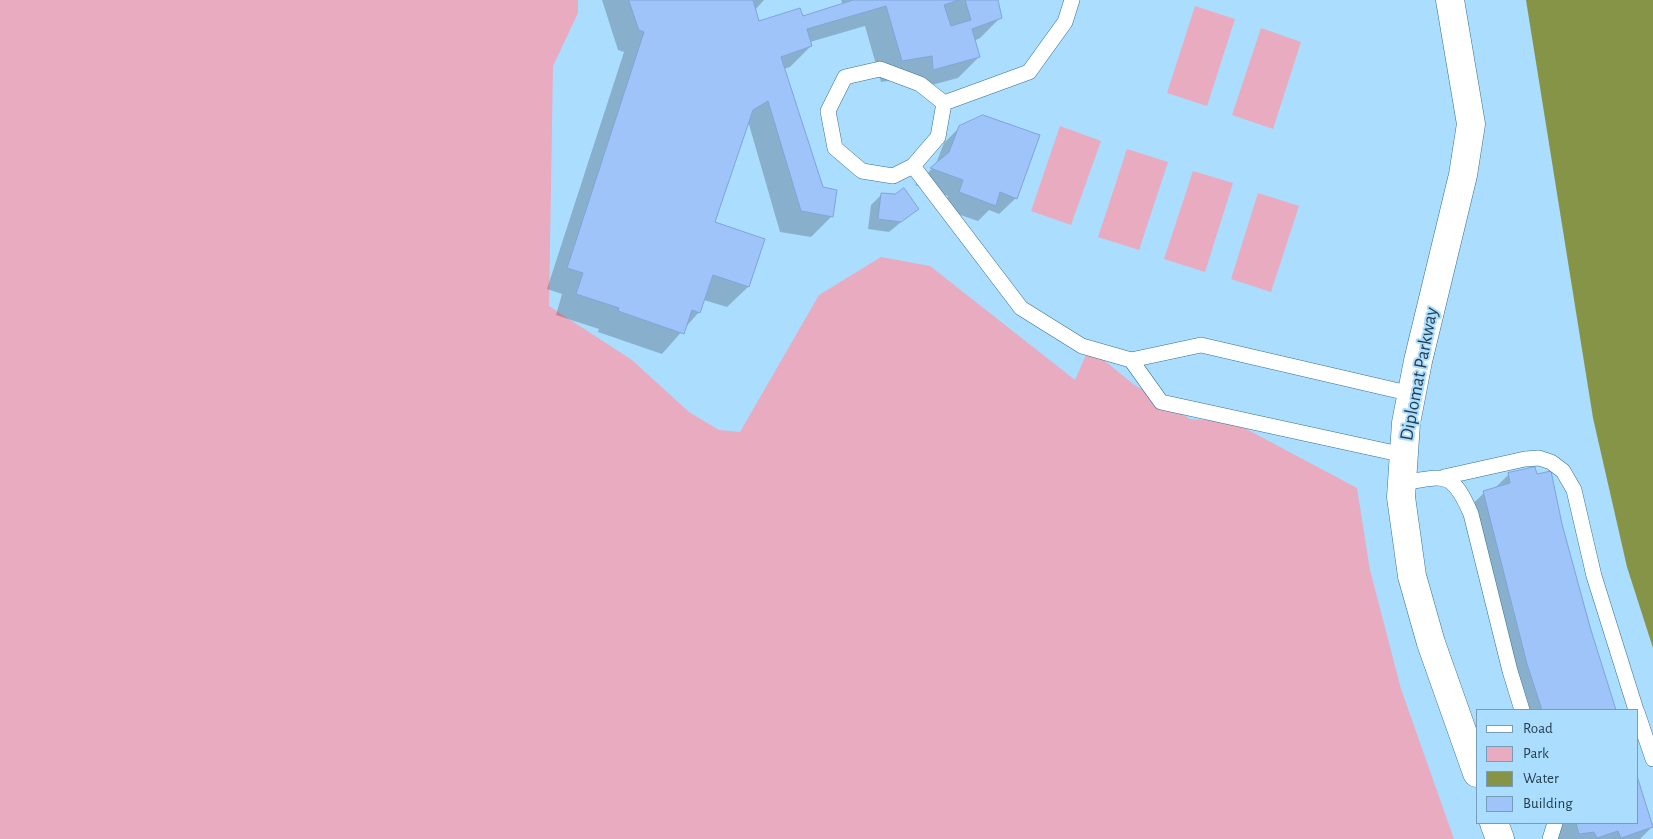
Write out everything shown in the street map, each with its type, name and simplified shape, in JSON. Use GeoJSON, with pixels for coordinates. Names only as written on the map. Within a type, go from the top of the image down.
{"type":"FeatureCollection","features":[{"type":"Feature","properties":{"kind":"street","name":"Diplomat Parkway"},"geometry":{"type":"LineString","coordinates":[[1450,0],[1471,124],[1463,175],[1406,423],[1401,497],[1412,576],[1431,643],[1476,770]]}},
{"type":"Feature","properties":{"kind":"street"},"geometry":{"type":"LineString","coordinates":[[1494,824],[1500,839]]}},
{"type":"Feature","properties":{"kind":"lane"},"geometry":{"type":"LineString","coordinates":[[944,103],[1029,72],[1064,22],[1072,0]]}},
{"type":"Feature","properties":{"kind":"lane"},"geometry":{"type":"LineString","coordinates":[[880,69],[920,84],[944,103],[938,137],[913,166],[893,176],[862,171],[835,148],[828,111],[845,77],[880,69]]}},
{"type":"Feature","properties":{"kind":"lane"},"geometry":{"type":"LineString","coordinates":[[913,166],[1021,308],[1082,346],[1131,360],[1201,345],[1412,394]]}},
{"type":"Feature","properties":{"kind":"lane"},"geometry":{"type":"LineString","coordinates":[[1131,360],[1162,402],[1404,455]]}},
{"type":"Feature","properties":{"kind":"lane"},"geometry":{"type":"LineString","coordinates":[[1402,483],[1444,478],[1525,459],[1539,458],[1551,462],[1563,472],[1574,490],[1594,576],[1635,709]]}},
{"type":"Feature","properties":{"kind":"lane"},"geometry":{"type":"LineString","coordinates":[[1444,478],[1453,482],[1463,494],[1471,514],[1510,671],[1522,709]]}},
{"type":"Feature","properties":{"kind":"lane"},"geometry":{"type":"LineString","coordinates":[[1638,717],[1653,759]]}},
{"type":"Feature","properties":{"kind":"lane"},"geometry":{"type":"LineString","coordinates":[[1550,839],[1555,824]]}},
{"type":"Feature","properties":{"kind":"green space"},"geometry":{"type":"Polygon","coordinates":[[[0,0],[578,0],[578,13],[553,66],[549,306],[632,360],[689,412],[719,430],[740,432],[819,295],[881,257],[930,266],[1075,380],[1089,348],[1133,384],[1190,419],[1233,422],[1357,488],[1370,570],[1401,689],[1454,839],[0,839],[0,0]]]}},
{"type":"Feature","properties":{"kind":"green space"},"geometry":{"type":"Polygon","coordinates":[[[1195,6],[1235,19],[1207,106],[1167,93],[1195,6]]]}},
{"type":"Feature","properties":{"kind":"green space"},"geometry":{"type":"Polygon","coordinates":[[[1261,28],[1301,42],[1273,129],[1232,115],[1261,28]]]}},
{"type":"Feature","properties":{"kind":"green space"},"geometry":{"type":"Polygon","coordinates":[[[1060,126],[1101,141],[1071,225],[1031,211],[1060,126]]]}},
{"type":"Feature","properties":{"kind":"green space"},"geometry":{"type":"Polygon","coordinates":[[[1127,149],[1168,162],[1139,250],[1098,237],[1127,149]]]}},
{"type":"Feature","properties":{"kind":"green space"},"geometry":{"type":"Polygon","coordinates":[[[1193,171],[1233,183],[1205,272],[1164,259],[1193,171]]]}},
{"type":"Feature","properties":{"kind":"green space"},"geometry":{"type":"Polygon","coordinates":[[[1258,193],[1299,206],[1271,292],[1231,279],[1258,193]]]}},
{"type":"Feature","properties":{"kind":"water"},"geometry":{"type":"Polygon","coordinates":[[[1526,0],[1653,0],[1653,648],[1627,567],[1593,418],[1526,0]]]}},
{"type":"Feature","properties":{"kind":"building"},"geometry":{"type":"Polygon","coordinates":[[[629,0],[753,0],[759,21],[800,8],[803,16],[853,0],[959,0],[944,5],[951,26],[971,20],[965,0],[998,0],[1002,18],[972,29],[980,57],[933,70],[932,56],[902,61],[886,6],[807,29],[812,46],[781,57],[823,187],[837,190],[833,217],[801,211],[768,101],[753,110],[715,222],[765,239],[749,287],[713,275],[700,313],[692,310],[684,334],[618,311],[619,308],[576,294],[583,273],[567,268],[644,32],[639,30],[629,0]]]}},
{"type":"Feature","properties":{"kind":"building"},"geometry":{"type":"Polygon","coordinates":[[[983,115],[1040,135],[1017,199],[1000,192],[996,206],[959,192],[963,180],[930,168],[949,152],[959,126],[983,115]]]}},
{"type":"Feature","properties":{"kind":"building"},"geometry":{"type":"Polygon","coordinates":[[[904,188],[919,209],[901,222],[878,219],[881,193],[895,194],[904,188]]]}},
{"type":"Feature","properties":{"kind":"building"},"geometry":{"type":"Polygon","coordinates":[[[1535,467],[1537,474],[1551,471],[1562,524],[1590,627],[1616,709],[1542,709],[1527,664],[1483,491],[1510,483],[1508,473],[1535,467]]]}},
{"type":"Feature","properties":{"kind":"building"},"geometry":{"type":"Polygon","coordinates":[[[1638,779],[1653,827],[1621,838],[1618,831],[1597,838],[1594,832],[1579,834],[1576,824],[1638,824],[1638,779]]]}}]}
